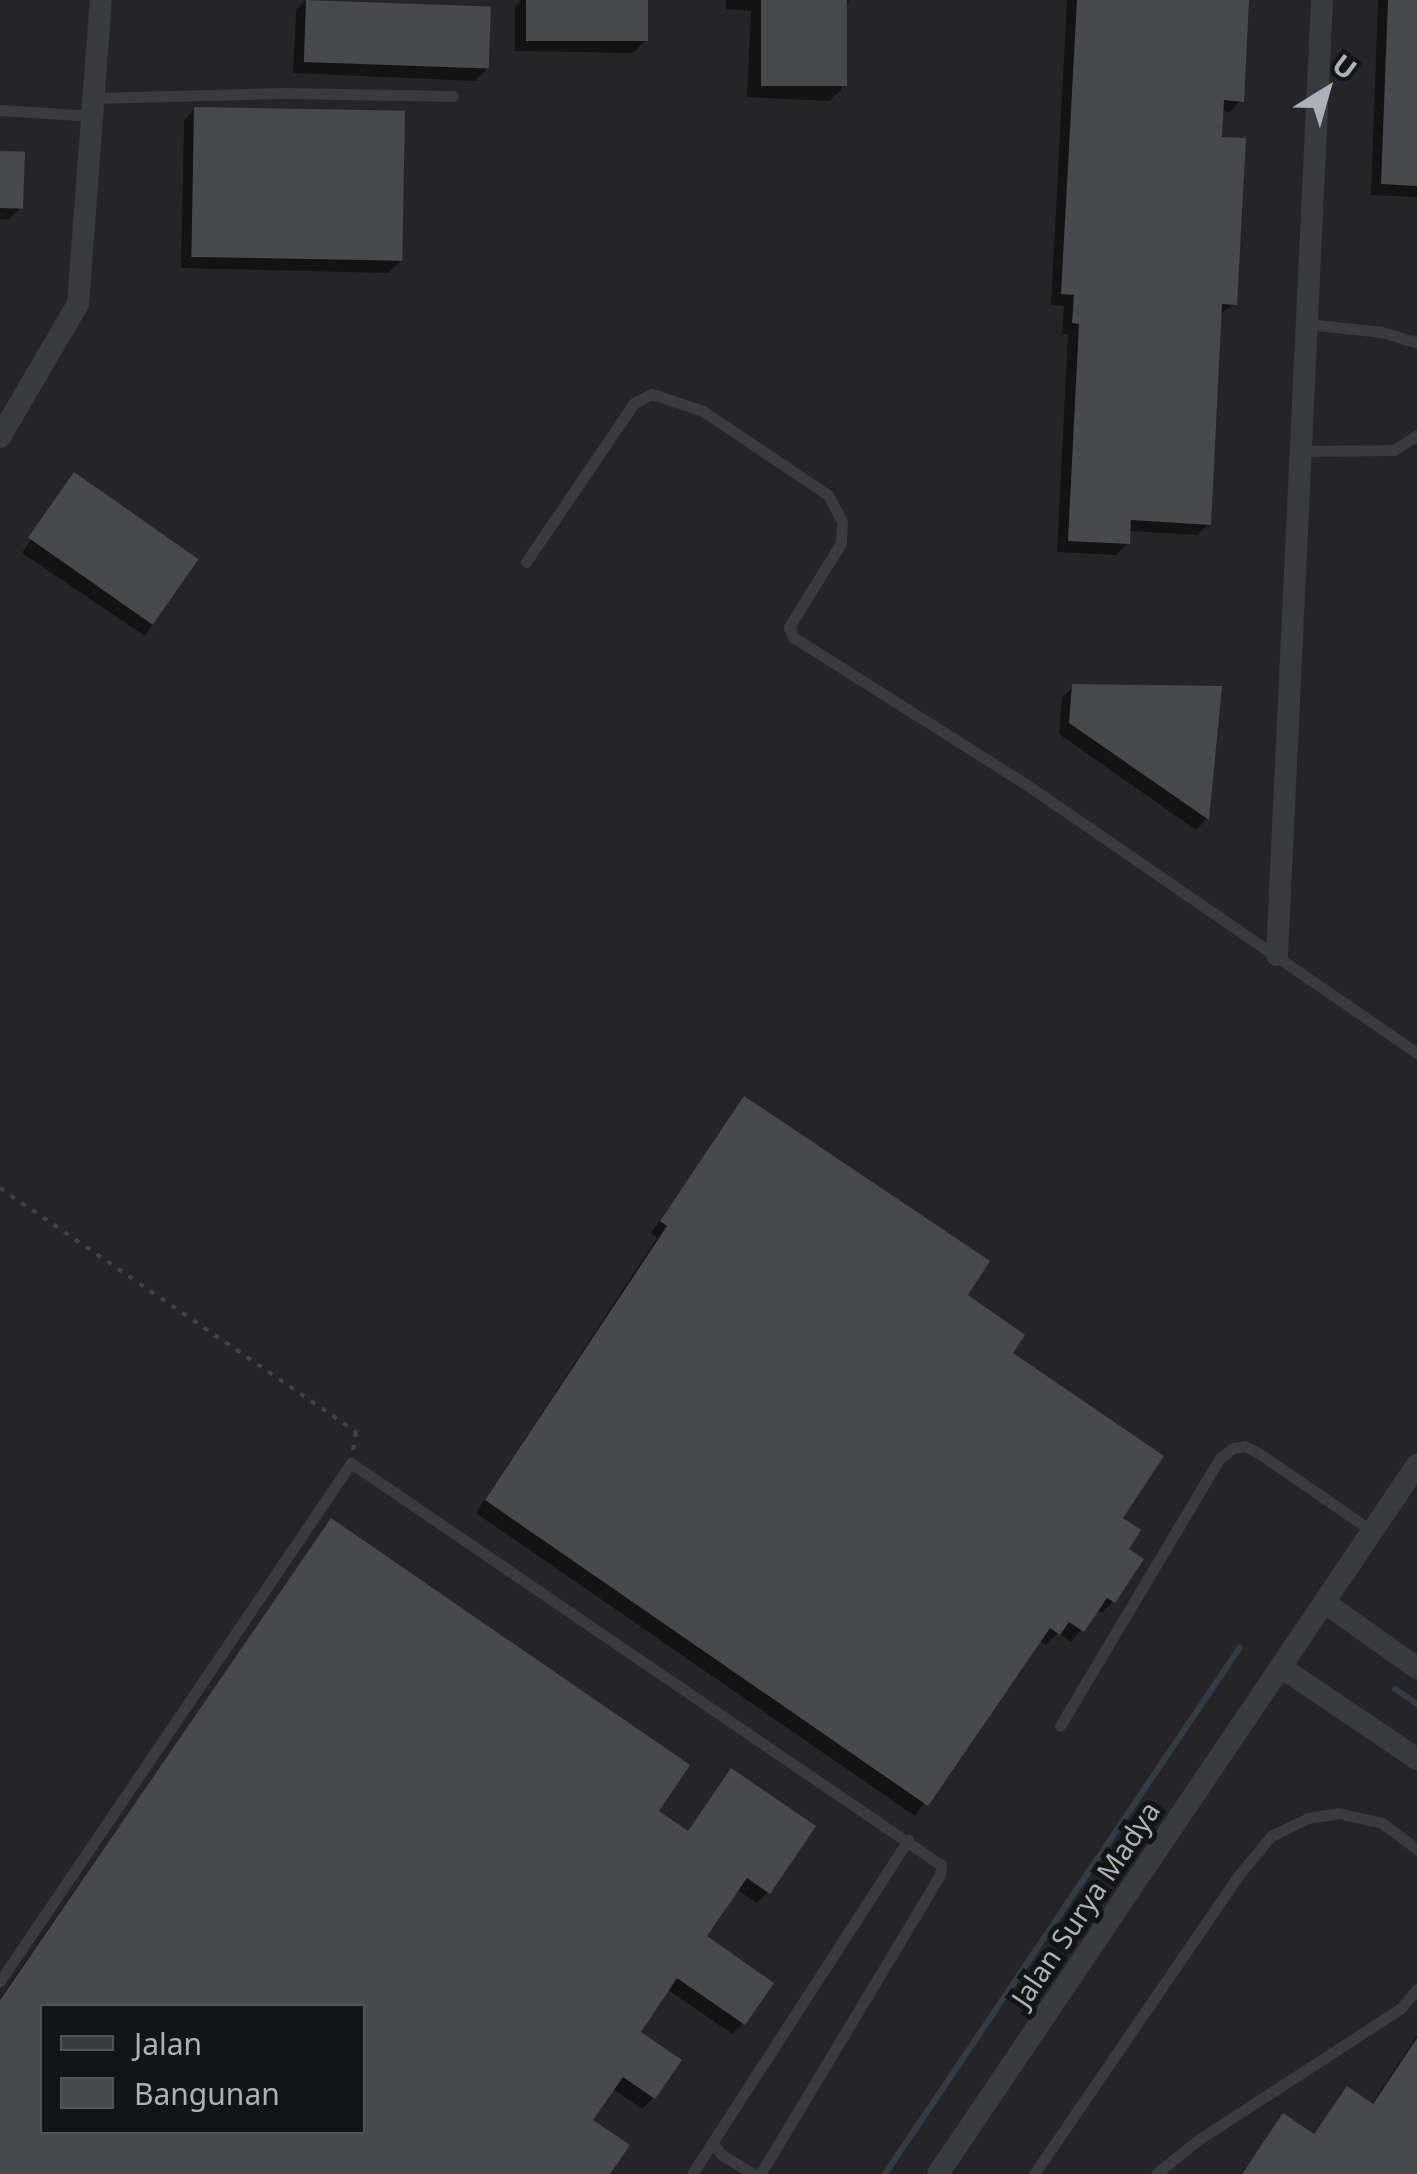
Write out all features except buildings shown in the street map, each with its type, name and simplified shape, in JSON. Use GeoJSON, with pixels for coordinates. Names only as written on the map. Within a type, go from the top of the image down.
{"type":"FeatureCollection","features":[{"type":"Feature","properties":{"kind":"street"},"geometry":{"type":"LineString","coordinates":[[0,437],[78,304],[100,0]]}},
{"type":"Feature","properties":{"kind":"street"},"geometry":{"type":"LineString","coordinates":[[1277,955],[1322,0]]}},
{"type":"Feature","properties":{"kind":"street","name":"Jalan Surya Madya"},"geometry":{"type":"LineString","coordinates":[[938,2174],[1417,1465]]}},
{"type":"Feature","properties":{"kind":"street"},"geometry":{"type":"LineString","coordinates":[[1324,1602],[1417,1668]]}},
{"type":"Feature","properties":{"kind":"street"},"geometry":{"type":"LineString","coordinates":[[1282,1667],[1417,1759]]}},
{"type":"Feature","properties":{"kind":"lane"},"geometry":{"type":"LineString","coordinates":[[0,110],[284,93],[453,96]]}},
{"type":"Feature","properties":{"kind":"lane"},"geometry":{"type":"LineString","coordinates":[[1307,324],[1382,332],[1417,342]]}},
{"type":"Feature","properties":{"kind":"lane"},"geometry":{"type":"LineString","coordinates":[[526,562],[634,403],[652,394],[702,411],[828,495],[842,521],[841,543],[789,627],[793,637],[1030,787],[1417,1053]]}},
{"type":"Feature","properties":{"kind":"lane"},"geometry":{"type":"LineString","coordinates":[[1301,451],[1394,450],[1417,435]]}},
{"type":"Feature","properties":{"kind":"lane"},"geometry":{"type":"LineString","coordinates":[[1060,1726],[1220,1458],[1233,1448],[1245,1446],[1260,1454],[1372,1532]]}},
{"type":"Feature","properties":{"kind":"lane"},"geometry":{"type":"LineString","coordinates":[[0,1981],[351,1463],[941,1865],[940,1875],[757,2174],[712,2144]]}},
{"type":"Feature","properties":{"kind":"lane"},"geometry":{"type":"LineString","coordinates":[[1034,2174],[1238,1876],[1271,1836],[1308,1818],[1338,1812],[1382,1823],[1417,1850]]}},
{"type":"Feature","properties":{"kind":"lane"},"geometry":{"type":"LineString","coordinates":[[693,2174],[908,1840]]}},
{"type":"Feature","properties":{"kind":"lane"},"geometry":{"type":"LineString","coordinates":[[1156,2174],[1198,2140],[1390,2015],[1417,1989]]}},
{"type":"Feature","properties":{"kind":"path"},"geometry":{"type":"LineString","coordinates":[[0,1188],[356,1432],[351,1463]]}},
{"type":"Feature","properties":{"kind":"shaded area"},"geometry":{"type":"Polygon","coordinates":[[[0,0],[1417,0],[1417,2174],[0,2174],[0,0]]]}},
{"type":"Feature","properties":{"kind":"waterway"},"geometry":{"type":"LineString","coordinates":[[885,2174],[1240,1647]]}},
{"type":"Feature","properties":{"kind":"waterway"},"geometry":{"type":"LineString","coordinates":[[1395,1689],[1417,1704]]}}]}
